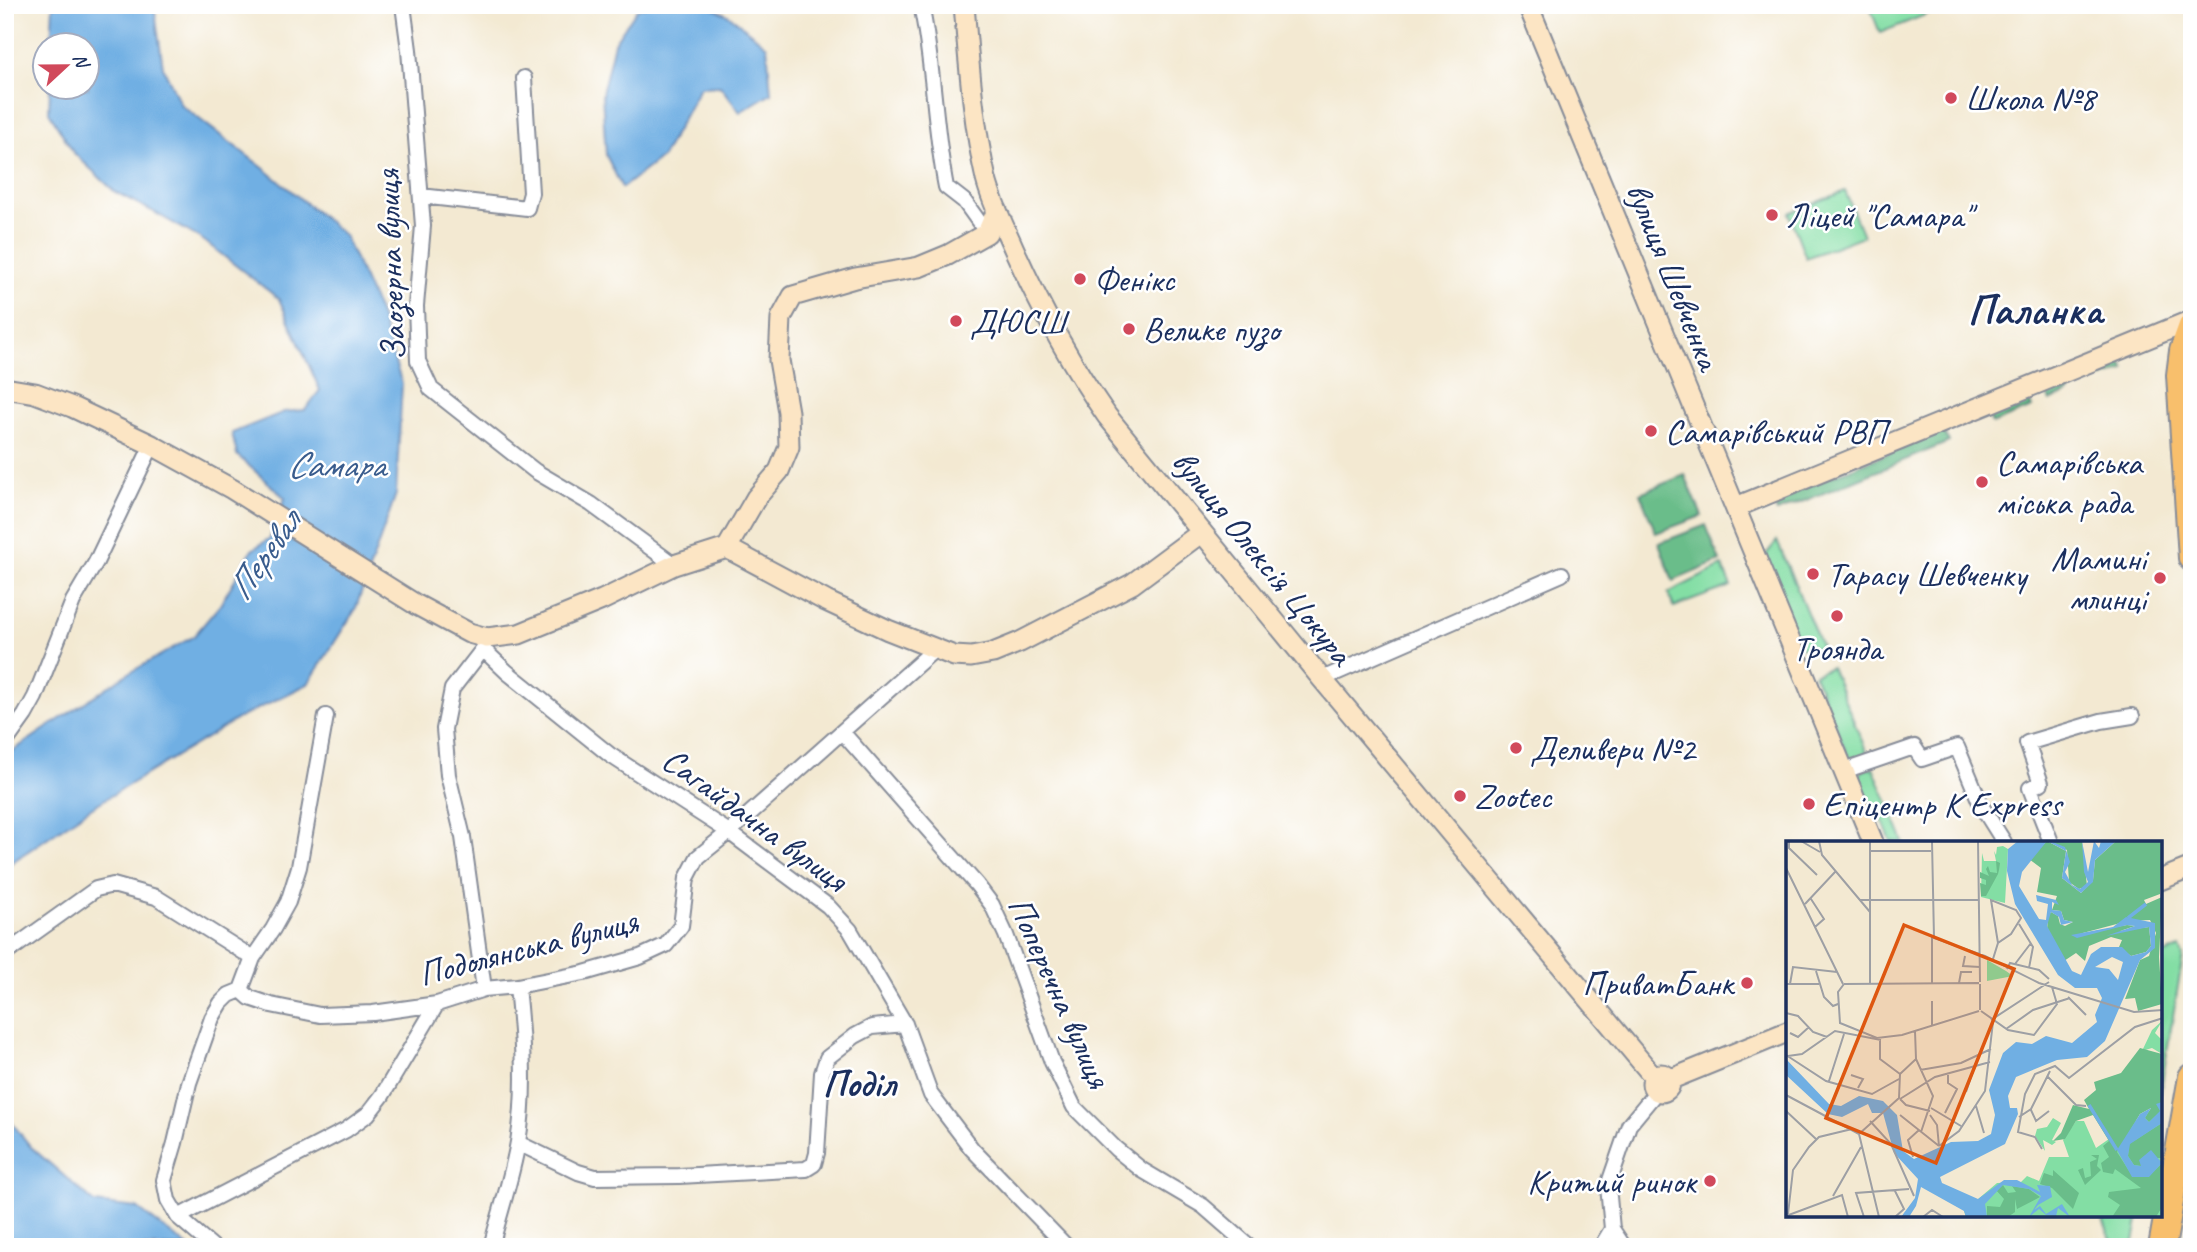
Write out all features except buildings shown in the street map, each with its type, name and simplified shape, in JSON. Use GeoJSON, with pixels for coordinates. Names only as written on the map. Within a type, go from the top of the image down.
{"type":"FeatureCollection","features":[{"type":"Feature","properties":{"kind":"highway"},"geometry":{"type":"LineString","coordinates":[[2192,326],[2183,351],[2180,375],[2192,558]]}},
{"type":"Feature","properties":{"kind":"highway"},"geometry":{"type":"LineString","coordinates":[[2162,1247],[2183,1179],[2192,1077]]}},
{"type":"Feature","properties":{"kind":"street","name":"Заозерна вулиця"},"geometry":{"type":"LineString","coordinates":[[403,5],[423,226],[416,306],[418,361],[431,389],[535,471],[591,504],[674,565]]}},
{"type":"Feature","properties":{"kind":"street"},"geometry":{"type":"LineString","coordinates":[[921,5],[932,60],[941,165],[946,187],[964,201],[987,233]]}},
{"type":"Feature","properties":{"kind":"street","name":"вулиця Олексія Цокура"},"geometry":{"type":"LineString","coordinates":[[964,5],[986,180],[1033,292],[1087,387],[1322,679],[1660,1082]]}},
{"type":"Feature","properties":{"kind":"street","name":"вулиця Шевченка"},"geometry":{"type":"LineString","coordinates":[[1528,5],[1873,841]]}},
{"type":"Feature","properties":{"kind":"street"},"geometry":{"type":"LineString","coordinates":[[421,196],[527,208],[531,192],[524,78]]}},
{"type":"Feature","properties":{"kind":"street"},"geometry":{"type":"LineString","coordinates":[[997,210],[987,233],[965,247],[919,267],[855,278],[793,296],[781,318],[779,360],[788,412],[789,447],[779,471],[756,498],[727,548],[826,601],[888,630],[954,656],[971,657],[993,653],[1020,642],[1132,584],[1202,532]]}},
{"type":"Feature","properties":{"kind":"street"},"geometry":{"type":"LineString","coordinates":[[1736,507],[2192,320]]}},
{"type":"Feature","properties":{"kind":"street","name":"Сагайдачна вулиця"},"geometry":{"type":"LineString","coordinates":[[5,388],[34,393],[72,407],[152,444],[232,489],[415,604],[469,633],[485,644],[506,672],[610,754],[729,832],[828,906],[850,930],[905,1024],[931,1095],[949,1121],[972,1149],[1067,1247]]}},
{"type":"Feature","properties":{"kind":"street"},"geometry":{"type":"LineString","coordinates":[[5,743],[26,715],[35,697],[73,601],[96,562],[152,444]]}},
{"type":"Feature","properties":{"kind":"street","name":"Сагайдачна вулиця"},"geometry":{"type":"LineString","coordinates":[[485,644],[519,634],[602,600],[674,565],[727,548]]}},
{"type":"Feature","properties":{"kind":"street"},"geometry":{"type":"LineString","coordinates":[[1322,679],[1562,574]]}},
{"type":"Feature","properties":{"kind":"street"},"geometry":{"type":"LineString","coordinates":[[484,989],[463,837],[448,775],[444,729],[452,689],[485,644]]}},
{"type":"Feature","properties":{"kind":"street","name":"Подолянська вулиця"},"geometry":{"type":"LineString","coordinates":[[241,990],[250,998],[320,1015],[373,1013],[437,1004],[484,989],[584,973],[640,957],[666,945],[681,926],[687,878],[698,857],[935,649]]}},
{"type":"Feature","properties":{"kind":"street"},"geometry":{"type":"LineString","coordinates":[[213,1247],[178,1217],[168,1200],[163,1180],[176,1143],[189,1083],[212,1018],[229,995],[241,990],[253,958],[288,902],[299,867],[326,716]]}},
{"type":"Feature","properties":{"kind":"street"},"geometry":{"type":"LineString","coordinates":[[2051,841],[2030,788],[2041,783],[2027,743],[2132,716]]}},
{"type":"Feature","properties":{"kind":"street","name":"Поперечна вулиця"},"geometry":{"type":"LineString","coordinates":[[842,732],[992,905],[1006,935],[1052,1062],[1074,1107],[1116,1149],[1142,1170],[1203,1206],[1250,1247]]}},
{"type":"Feature","properties":{"kind":"street"},"geometry":{"type":"LineString","coordinates":[[1844,771],[1914,747],[1922,759],[1957,747],[1982,807],[2003,841]]}},
{"type":"Feature","properties":{"kind":"street"},"geometry":{"type":"LineString","coordinates":[[2162,879],[2192,867]]}},
{"type":"Feature","properties":{"kind":"street"},"geometry":{"type":"LineString","coordinates":[[5,954],[96,889],[113,885],[156,897],[253,958]]}},
{"type":"Feature","properties":{"kind":"street"},"geometry":{"type":"LineString","coordinates":[[491,1247],[518,1143],[523,1098],[517,985]]}},
{"type":"Feature","properties":{"kind":"street"},"geometry":{"type":"LineString","coordinates":[[178,1217],[346,1130],[368,1114],[399,1070],[437,1004]]}},
{"type":"Feature","properties":{"kind":"street"},"geometry":{"type":"LineString","coordinates":[[518,1143],[578,1172],[595,1177],[679,1176],[806,1169],[814,1164],[817,1153],[822,1073],[827,1058],[855,1036],[872,1027],[905,1024]]}},
{"type":"Feature","properties":{"kind":"street"},"geometry":{"type":"LineString","coordinates":[[1624,1247],[1612,1229],[1608,1186],[1629,1125],[1660,1082],[1786,1032]]}},
{"type":"Feature","properties":{"kind":"street"},"geometry":{"type":"LineString","coordinates":[[1601,1247],[1612,1229]]}},
{"type":"Feature","properties":{"kind":"green space"},"geometry":{"type":"Polygon","coordinates":[[[1869,5],[1950,5],[1880,33],[1869,5]]]}},
{"type":"Feature","properties":{"kind":"green space"},"geometry":{"type":"Polygon","coordinates":[[[1845,191],[1863,236],[1806,258],[1789,213],[1845,191]]]}},
{"type":"Feature","properties":{"kind":"green space"},"geometry":{"type":"Polygon","coordinates":[[[2121,361],[2125,370],[2103,378],[2099,369],[2121,361]]]}},
{"type":"Feature","properties":{"kind":"green space"},"geometry":{"type":"Polygon","coordinates":[[[2066,383],[2070,392],[2050,401],[2045,390],[2066,383]]]}},
{"type":"Feature","properties":{"kind":"green space"},"geometry":{"type":"Polygon","coordinates":[[[2028,398],[2032,408],[1992,424],[1988,413],[2028,398]]]}},
{"type":"Feature","properties":{"kind":"green space"},"geometry":{"type":"Polygon","coordinates":[[[1944,431],[1949,442],[1777,512],[1772,500],[1944,431]]]}},
{"type":"Feature","properties":{"kind":"green space"},"geometry":{"type":"Polygon","coordinates":[[[1685,475],[1702,516],[1656,533],[1640,493],[1685,475]]]}},
{"type":"Feature","properties":{"kind":"green space"},"geometry":{"type":"Polygon","coordinates":[[[1706,525],[1720,561],[1673,581],[1659,543],[1706,525]]]}},
{"type":"Feature","properties":{"kind":"green space"},"geometry":{"type":"Polygon","coordinates":[[[1777,541],[1821,646],[1813,650],[1799,647],[1763,558],[1777,541]]]}},
{"type":"Feature","properties":{"kind":"green space"},"geometry":{"type":"Polygon","coordinates":[[[1722,566],[1731,586],[1674,607],[1668,593],[1722,566]]]}},
{"type":"Feature","properties":{"kind":"green space"},"geometry":{"type":"Polygon","coordinates":[[[1831,667],[1868,755],[1865,759],[1855,762],[1848,757],[1814,674],[1831,667]]]}},
{"type":"Feature","properties":{"kind":"green space"},"geometry":{"type":"Polygon","coordinates":[[[1873,767],[1904,841],[1891,841],[1878,809],[1869,808],[1857,781],[1862,771],[1873,767]]]}},
{"type":"Feature","properties":{"kind":"green space"},"geometry":{"type":"Polygon","coordinates":[[[2180,948],[2183,956],[2162,1082],[2162,955],[2180,948]]]}},
{"type":"Feature","properties":{"kind":"green space"},"geometry":{"type":"Polygon","coordinates":[[[2102,1217],[2139,1217],[2133,1247],[2114,1247],[2102,1217]]]}},
{"type":"Feature","properties":{"kind":"water","name":"Самара"},"geometry":{"type":"Polygon","coordinates":[[[53,5],[154,5],[163,67],[181,105],[266,170],[344,235],[379,312],[402,384],[396,494],[355,610],[308,684],[239,718],[89,809],[5,867],[5,756],[124,676],[194,636],[220,605],[252,550],[270,538],[285,498],[237,455],[232,433],[284,412],[305,410],[320,390],[279,299],[203,240],[115,192],[74,153],[49,112],[49,102],[102,102],[102,32],[52,32],[53,5]]]}},
{"type":"Feature","properties":{"kind":"water"},"geometry":{"type":"Polygon","coordinates":[[[649,5],[708,5],[730,16],[767,46],[771,93],[740,112],[720,86],[700,87],[662,157],[622,188],[606,155],[602,94],[614,43],[637,9],[649,5]]]}},
{"type":"Feature","properties":{"kind":"water"},"geometry":{"type":"Polygon","coordinates":[[[5,1114],[31,1147],[95,1203],[137,1208],[188,1247],[5,1247],[5,1114]]]}},
{"type":"Feature","properties":{"kind":"place","name":"Школа №8"},"geometry":{"type":"Point","coordinates":[1951,98]}},
{"type":"Feature","properties":{"kind":"place","name":"Ліцей \"Самара\""},"geometry":{"type":"Point","coordinates":[1772,215]}},
{"type":"Feature","properties":{"kind":"place","name":"Фенікс"},"geometry":{"type":"Point","coordinates":[1080,279]}},
{"type":"Feature","properties":{"kind":"place","name":"ДЮСШ"},"geometry":{"type":"Point","coordinates":[956,321]}},
{"type":"Feature","properties":{"kind":"place","name":"Велике пузо"},"geometry":{"type":"Point","coordinates":[1129,329]}},
{"type":"Feature","properties":{"kind":"place","name":"Самарівський РВП"},"geometry":{"type":"Point","coordinates":[1651,431]}},
{"type":"Feature","properties":{"kind":"place","name":"Самарівська міська рада"},"geometry":{"type":"Point","coordinates":[1982,482]}},
{"type":"Feature","properties":{"kind":"place","name":"Тарасу Шевченку"},"geometry":{"type":"Point","coordinates":[1813,574]}},
{"type":"Feature","properties":{"kind":"place","name":"Мамині млинці"},"geometry":{"type":"Point","coordinates":[2160,578]}},
{"type":"Feature","properties":{"kind":"place","name":"Троянда"},"geometry":{"type":"Point","coordinates":[1837,616]}},
{"type":"Feature","properties":{"kind":"place","name":"Деливери №2"},"geometry":{"type":"Point","coordinates":[1516,748]}},
{"type":"Feature","properties":{"kind":"place","name":"Zootec"},"geometry":{"type":"Point","coordinates":[1460,796]}},
{"type":"Feature","properties":{"kind":"place","name":"Епіцентр К Express"},"geometry":{"type":"Point","coordinates":[1809,804]}},
{"type":"Feature","properties":{"kind":"place","name":"ПриватБанк"},"geometry":{"type":"Point","coordinates":[1747,983]}},
{"type":"Feature","properties":{"kind":"place","name":"Критий ринок"},"geometry":{"type":"Point","coordinates":[1710,1181]}},
{"type":"Feature","properties":{"kind":"district","name":"Паланка"},"geometry":{"type":"Point","coordinates":[2035,309]}},
{"type":"Feature","properties":{"kind":"district","name":"Поділ"},"geometry":{"type":"Point","coordinates":[859,1083]}},
{"type":"Feature","properties":{"kind":"water label","name":"Перевал"},"geometry":{"type":"Point","coordinates":[263,555]}}]}
